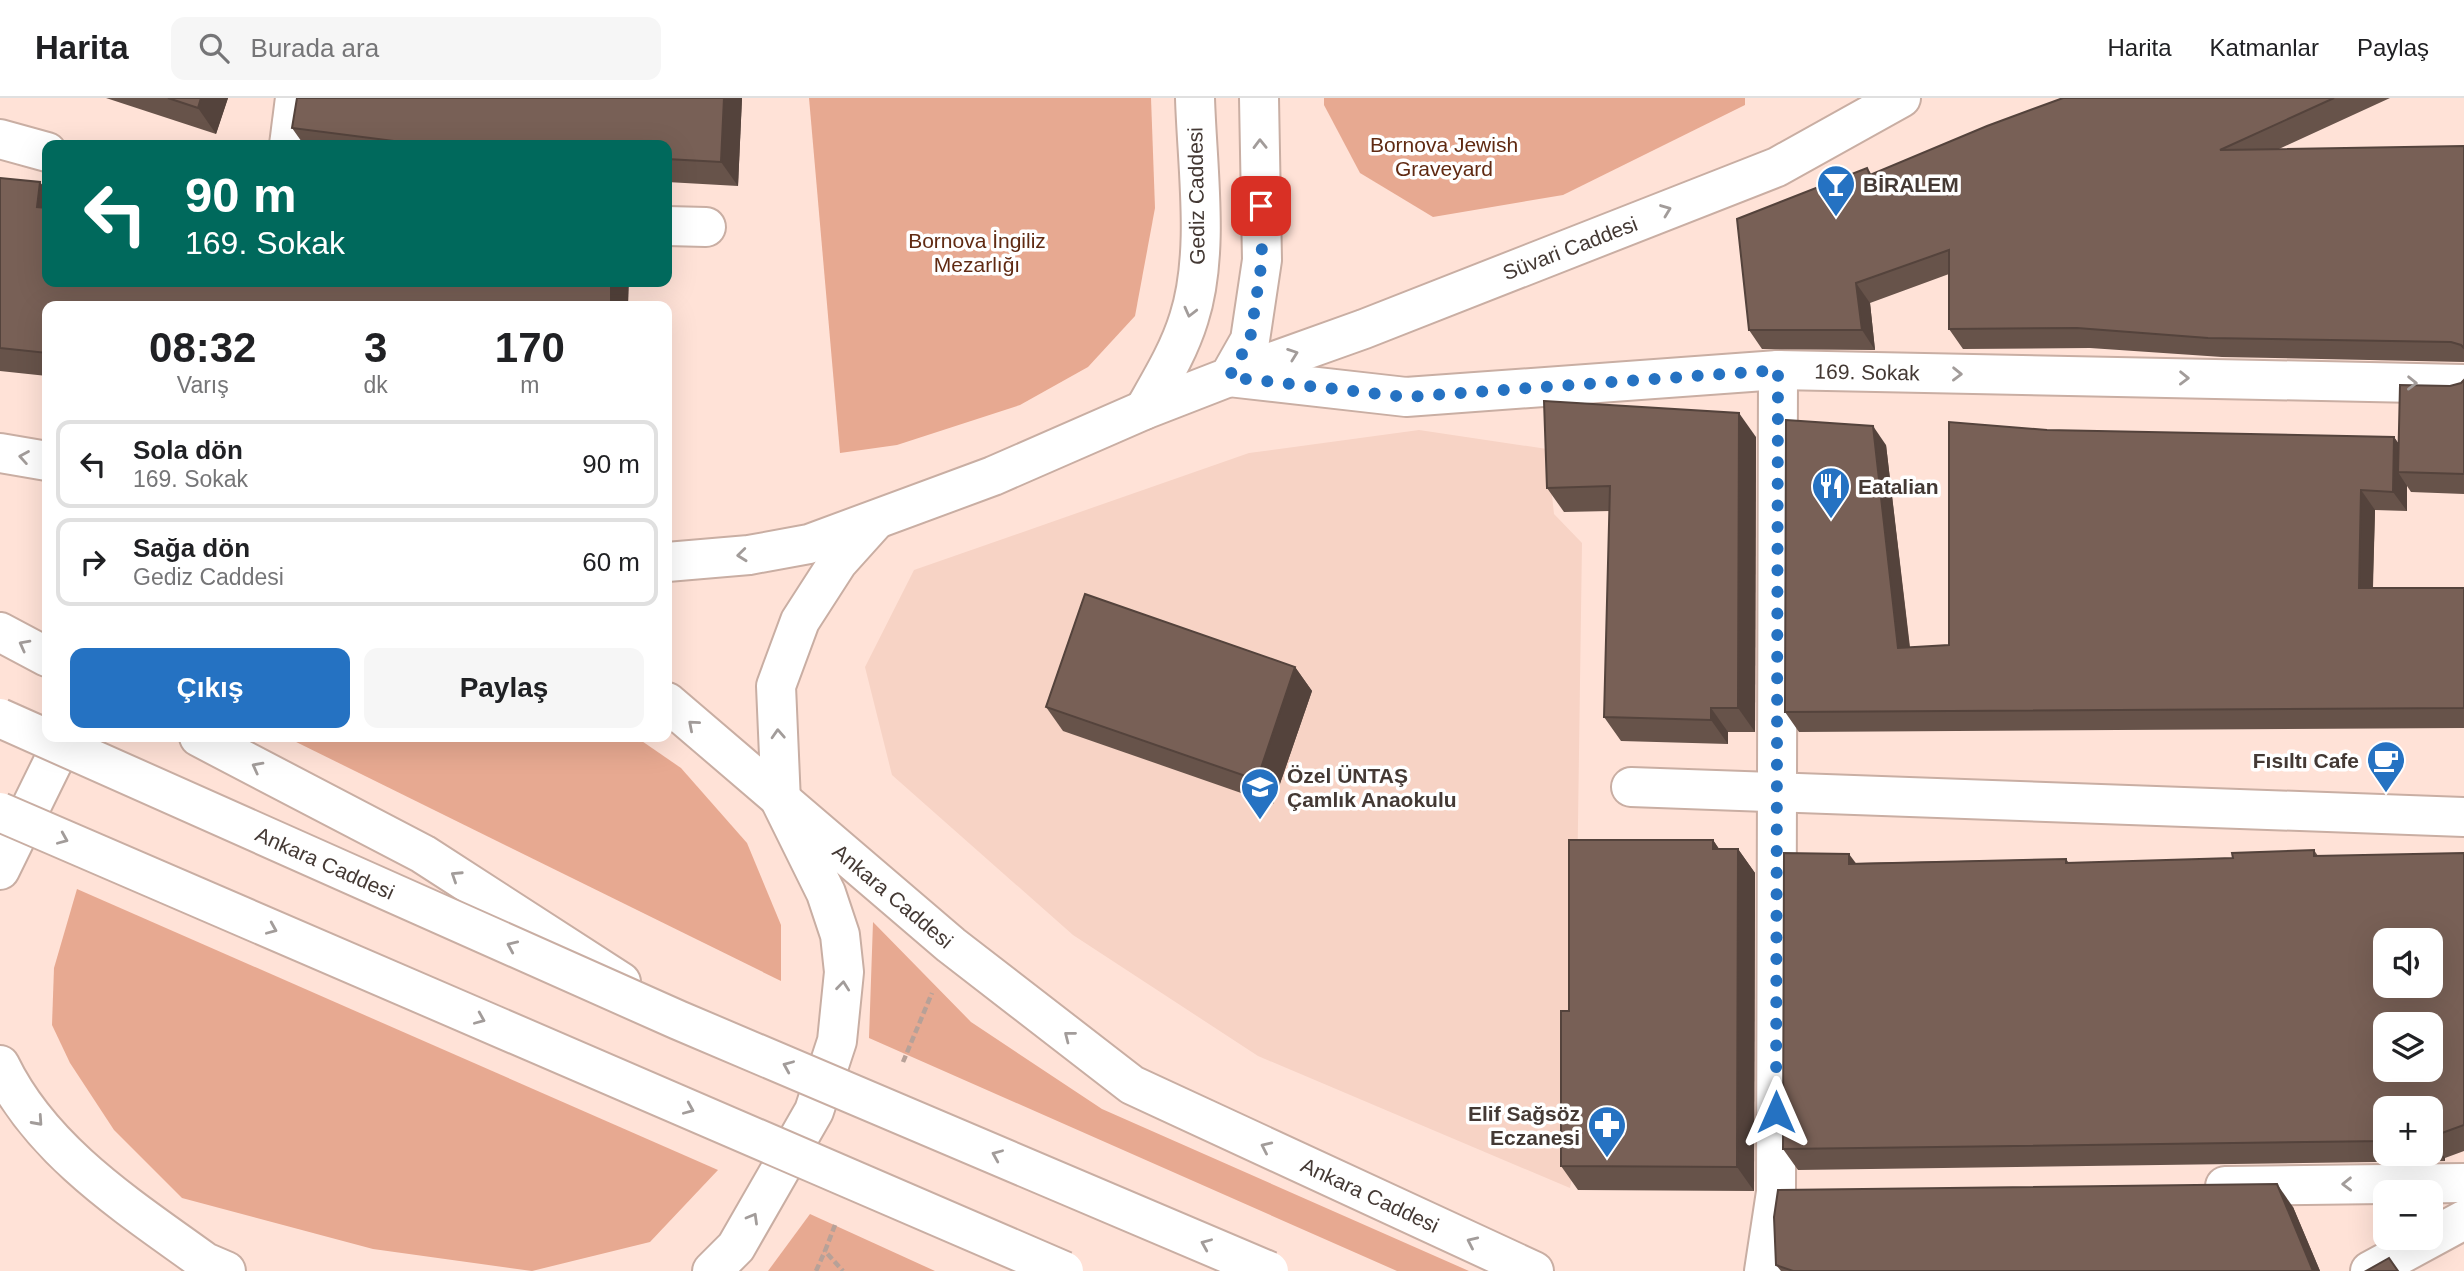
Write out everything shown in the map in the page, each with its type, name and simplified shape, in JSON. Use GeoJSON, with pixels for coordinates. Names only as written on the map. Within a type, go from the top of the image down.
{"type":"FeatureCollection","features":[{"type":"Feature","properties":{"kind":"main road"},"geometry":{"type":"LineString","coordinates":[[290,140],[295,98]]}},
{"type":"Feature","properties":{"kind":"main road","name":"Gediz Caddesi"},"geometry":{"type":"LineString","coordinates":[[1144,410],[1169,366],[1189,318],[1200,264],[1195,98]]}},
{"type":"Feature","properties":{"kind":"main road"},"geometry":{"type":"LineString","coordinates":[[672,562],[749,555],[809,544],[993,476],[1144,410],[1229,377],[1250,340],[1262,260],[1259,98]]}},
{"type":"Feature","properties":{"kind":"main road","name":"Süvari Caddesi"},"geometry":{"type":"LineString","coordinates":[[1229,377],[1363,329],[1777,167],[1901,98]]}},
{"type":"Feature","properties":{"kind":"main road"},"geometry":{"type":"LineString","coordinates":[[0,139],[42,151]]}},
{"type":"Feature","properties":{"kind":"main road"},"geometry":{"type":"LineString","coordinates":[[672,226],[706,227]]}},
{"type":"Feature","properties":{"kind":"main road"},"geometry":{"type":"LineString","coordinates":[[1764,1271],[1776,1192],[1778,370]]}},
{"type":"Feature","properties":{"kind":"main road","name":"169. Sokak"},"geometry":{"type":"LineString","coordinates":[[1229,377],[1406,397],[1778,370],[2464,384]]}},
{"type":"Feature","properties":{"kind":"main road"},"geometry":{"type":"LineString","coordinates":[[0,453],[42,460]]}},
{"type":"Feature","properties":{"kind":"main road"},"geometry":{"type":"LineString","coordinates":[[712,1271],[736,1247],[814,1111],[837,1041],[844,972],[840,936],[826,893],[781,802],[776,686],[800,621],[821,586],[838,562],[880,516]]}},
{"type":"Feature","properties":{"kind":"main road"},"geometry":{"type":"LineString","coordinates":[[0,632],[42,654]]}},
{"type":"Feature","properties":{"kind":"main road","name":"Ankara Caddesi"},"geometry":{"type":"LineString","coordinates":[[672,706],[962,954],[1132,1085],[1534,1271]]}},
{"type":"Feature","properties":{"kind":"main road","name":"Ankara Caddesi"},"geometry":{"type":"LineString","coordinates":[[0,718],[42,737]]}},
{"type":"Feature","properties":{"kind":"main road","name":"Ankara Caddesi"},"geometry":{"type":"LineString","coordinates":[[54,742],[678,1020],[1269,1271]]}},
{"type":"Feature","properties":{"kind":"main road"},"geometry":{"type":"LineString","coordinates":[[0,870],[52,764],[66,742]]}},
{"type":"Feature","properties":{"kind":"main road"},"geometry":{"type":"LineString","coordinates":[[209,742],[423,854],[678,1020]]}},
{"type":"Feature","properties":{"kind":"main road"},"geometry":{"type":"LineString","coordinates":[[1631,787],[1775,790],[2464,817]]}},
{"type":"Feature","properties":{"kind":"main road"},"geometry":{"type":"LineString","coordinates":[[0,812],[1064,1271]]}},
{"type":"Feature","properties":{"kind":"main road"},"geometry":{"type":"LineString","coordinates":[[0,1065],[15,1096],[86,1174],[205,1262],[226,1271]]}},
{"type":"Feature","properties":{"kind":"main road"},"geometry":{"type":"LineString","coordinates":[[2189,1186],[2464,1183]]}},
{"type":"Feature","properties":{"kind":"main road"},"geometry":{"type":"LineString","coordinates":[[1776,1192],[1817,1191]]}},
{"type":"Feature","properties":{"kind":"main road"},"geometry":{"type":"LineString","coordinates":[[2370,1271],[2464,1220]]}},
{"type":"Feature","properties":{"kind":"path"},"geometry":{"type":"LineString","coordinates":[[816,1271],[825,1251]]}},
{"type":"Feature","properties":{"kind":"shaded area","name":"Özel ÜNTAŞ Çamlık Anaokulu"},"geometry":{"type":"Polygon","coordinates":[[[1419,430],[1547,449],[1554,514],[1582,543],[1573,1172],[1570,1188],[1258,1056],[1073,935],[892,775],[865,667],[914,570],[1249,453],[1419,430]]]}},
{"type":"Feature","properties":{"kind":"green space","name":"Bornova İngiliz Mezarlığı"},"geometry":{"type":"Polygon","coordinates":[[[809,98],[1151,98],[1155,208],[1135,316],[1088,367],[1020,405],[897,445],[840,453],[809,98]]]}},
{"type":"Feature","properties":{"kind":"green space","name":"Bornova Jewish Graveyard"},"geometry":{"type":"Polygon","coordinates":[[[1324,98],[1745,98],[1745,105],[1563,195],[1433,217],[1360,173],[1324,105],[1324,98]]]}},
{"type":"Feature","properties":{"kind":"green space"},"geometry":{"type":"Polygon","coordinates":[[[296,742],[643,742],[681,768],[747,843],[781,925],[781,981],[296,742]]]}},
{"type":"Feature","properties":{"kind":"green space"},"geometry":{"type":"Polygon","coordinates":[[[77,889],[718,1170],[650,1242],[532,1271],[373,1249],[182,1198],[114,1130],[70,1063],[52,1025],[54,968],[77,889]]]}},
{"type":"Feature","properties":{"kind":"green space"},"geometry":{"type":"Polygon","coordinates":[[[873,922],[971,1022],[1102,1109],[1469,1271],[1397,1271],[869,1038],[873,922]]]}},
{"type":"Feature","properties":{"kind":"green space"},"geometry":{"type":"Polygon","coordinates":[[[810,1214],[935,1271],[768,1271],[810,1214]]]}},
{"type":"Feature","properties":{"kind":"building"},"geometry":{"type":"Polygon","coordinates":[[[168,98],[201,98],[198,108],[168,98]]]}},
{"type":"Feature","properties":{"kind":"building"},"geometry":{"type":"Polygon","coordinates":[[[297,98],[724,98],[721,162],[672,159],[672,140],[386,140],[292,128],[297,98]]]}},
{"type":"Feature","properties":{"kind":"building"},"geometry":{"type":"Polygon","coordinates":[[[2063,98],[2334,98],[2220,150],[2464,146],[2464,348],[2451,342],[2208,338],[2077,328],[1949,329],[1949,250],[1856,283],[1862,330],[1749,330],[1737,219],[1867,168],[1870,175],[1987,126],[2063,98]]]}},
{"type":"Feature","properties":{"kind":"building"},"geometry":{"type":"Polygon","coordinates":[[[0,178],[40,182],[37,207],[42,208],[42,287],[611,287],[611,301],[42,301],[42,352],[0,348],[0,178]]]}},
{"type":"Feature","properties":{"kind":"building"},"geometry":{"type":"Polygon","coordinates":[[[2464,380],[2464,474],[2398,472],[2400,385],[2450,386],[2464,380]]]}},
{"type":"Feature","properties":{"kind":"building"},"geometry":{"type":"Polygon","coordinates":[[[1544,401],[1739,413],[1738,708],[1711,708],[1711,720],[1604,717],[1610,486],[1547,488],[1544,401]]]}},
{"type":"Feature","properties":{"kind":"building"},"geometry":{"type":"Polygon","coordinates":[[[1786,420],[1873,426],[1898,648],[1949,645],[1949,422],[2047,430],[2394,437],[2393,492],[2361,490],[2359,588],[2464,588],[2464,708],[1785,712],[1786,420]]]}},
{"type":"Feature","properties":{"kind":"building"},"geometry":{"type":"Polygon","coordinates":[[[1085,594],[1295,667],[1257,780],[1046,707],[1085,594]]]}},
{"type":"Feature","properties":{"kind":"building"},"geometry":{"type":"Polygon","coordinates":[[[1569,840],[1713,840],[1713,849],[1738,849],[1737,1167],[1561,1166],[1561,1011],[1569,1011],[1569,840]]]}},
{"type":"Feature","properties":{"kind":"building"},"geometry":{"type":"Polygon","coordinates":[[[2314,850],[2314,856],[2464,853],[2464,1125],[2443,1133],[2443,1096],[2373,1096],[2373,1141],[1783,1149],[1784,853],[1849,854],[1849,864],[2066,859],[2066,863],[2233,858],[2232,853],[2314,850]]]}},
{"type":"Feature","properties":{"kind":"building"},"geometry":{"type":"Polygon","coordinates":[[[2277,1184],[2313,1271],[1793,1271],[1776,1265],[1774,1217],[1778,1190],[2277,1184]]]}},
{"type":"Feature","properties":{"kind":"building"},"geometry":{"type":"Polygon","coordinates":[[[2389,1258],[2398,1271],[2366,1271],[2389,1258]]]}},
{"type":"Feature","properties":{"kind":"place","name":"BİRALEM"},"geometry":{"type":"Point","coordinates":[1836,218]}},
{"type":"Feature","properties":{"kind":"place","name":"Eatalian"},"geometry":{"type":"Point","coordinates":[1831,520]}},
{"type":"Feature","properties":{"kind":"place","name":"Fısıltı Cafe"},"geometry":{"type":"Point","coordinates":[2386,794]}},
{"type":"Feature","properties":{"kind":"place","name":"Özel ÜNTAŞ Çamlık Anaokulu"},"geometry":{"type":"Point","coordinates":[1260,821]}},
{"type":"Feature","properties":{"kind":"place","name":"Elif Sağsöz Eczanesi"},"geometry":{"type":"Point","coordinates":[1607,1159]}},
{"type":"Feature","properties":{"kind":"route"},"geometry":{"type":"LineString","coordinates":[[1261,206],[1262,260],[1250,340],[1229,377],[1406,397],[1778,370],[1776,1112]]}}]}
